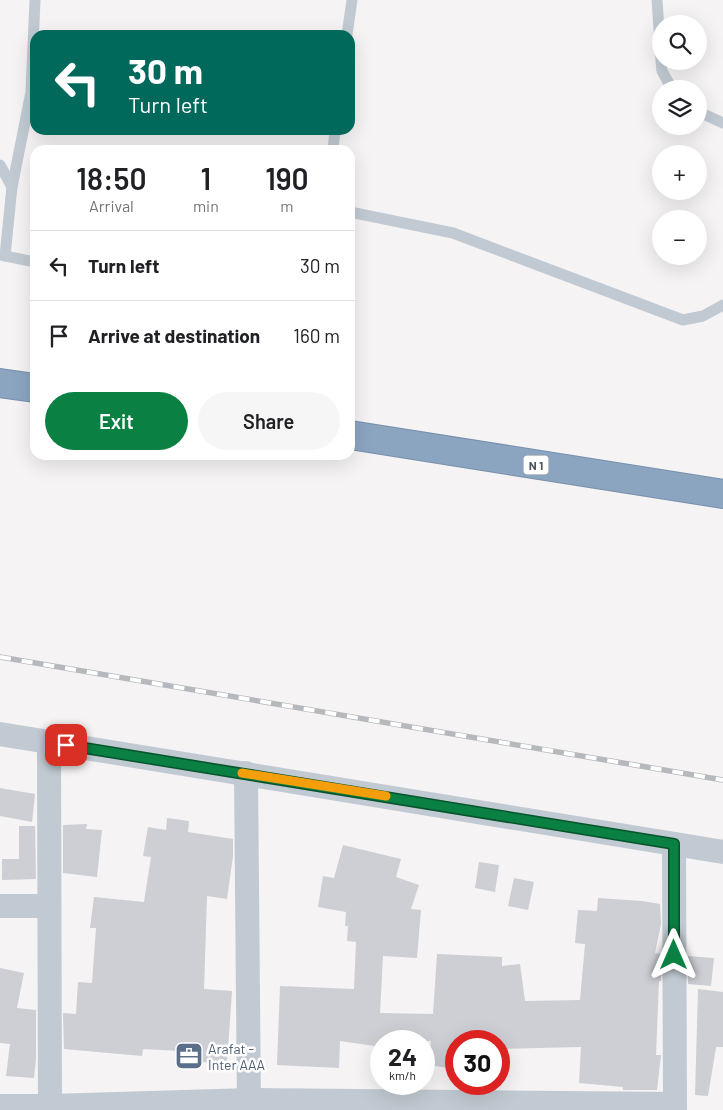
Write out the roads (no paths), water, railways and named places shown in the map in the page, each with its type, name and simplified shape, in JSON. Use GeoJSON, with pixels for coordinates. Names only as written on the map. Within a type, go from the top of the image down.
{"type":"FeatureCollection","features":[{"type":"Feature","properties":{"kind":"highway"},"geometry":{"type":"LineString","coordinates":[[0,383],[30,387]]}},
{"type":"Feature","properties":{"kind":"highway","name":"N 1"},"geometry":{"type":"LineString","coordinates":[[355,436],[723,494]]}},
{"type":"Feature","properties":{"kind":"street"},"geometry":{"type":"LineString","coordinates":[[0,734],[723,852]]}},
{"type":"Feature","properties":{"kind":"street"},"geometry":{"type":"LineString","coordinates":[[48,742],[50,1108]]}},
{"type":"Feature","properties":{"kind":"street"},"geometry":{"type":"LineString","coordinates":[[246,773],[249,1105]]}},
{"type":"Feature","properties":{"kind":"street"},"geometry":{"type":"LineString","coordinates":[[0,1106],[50,1108],[249,1105],[675,1107],[674,844]]}},
{"type":"Feature","properties":{"kind":"street"},"geometry":{"type":"LineString","coordinates":[[0,906],[49,906]]}},
{"type":"Feature","properties":{"kind":"lane"},"geometry":{"type":"LineString","coordinates":[[34,30],[35,0]]}},
{"type":"Feature","properties":{"kind":"lane"},"geometry":{"type":"LineString","coordinates":[[349,30],[352,0]]}},
{"type":"Feature","properties":{"kind":"lane"},"geometry":{"type":"LineString","coordinates":[[656,0],[657,15]]}},
{"type":"Feature","properties":{"kind":"lane"},"geometry":{"type":"LineString","coordinates":[[30,97],[12,187],[3,256],[30,261]]}},
{"type":"Feature","properties":{"kind":"lane"},"geometry":{"type":"LineString","coordinates":[[707,116],[723,123]]}},
{"type":"Feature","properties":{"kind":"lane"},"geometry":{"type":"LineString","coordinates":[[0,165],[12,187]]}},
{"type":"Feature","properties":{"kind":"lane"},"geometry":{"type":"LineString","coordinates":[[355,213],[453,233],[683,320],[703,316],[723,305]]}},
{"type":"Feature","properties":{"kind":"railway"},"geometry":{"type":"LineString","coordinates":[[0,657],[723,780]]}},
{"type":"Feature","properties":{"kind":"place","name":"Arafat - Inter AAA"},"geometry":{"type":"Point","coordinates":[189,1056]}}]}
